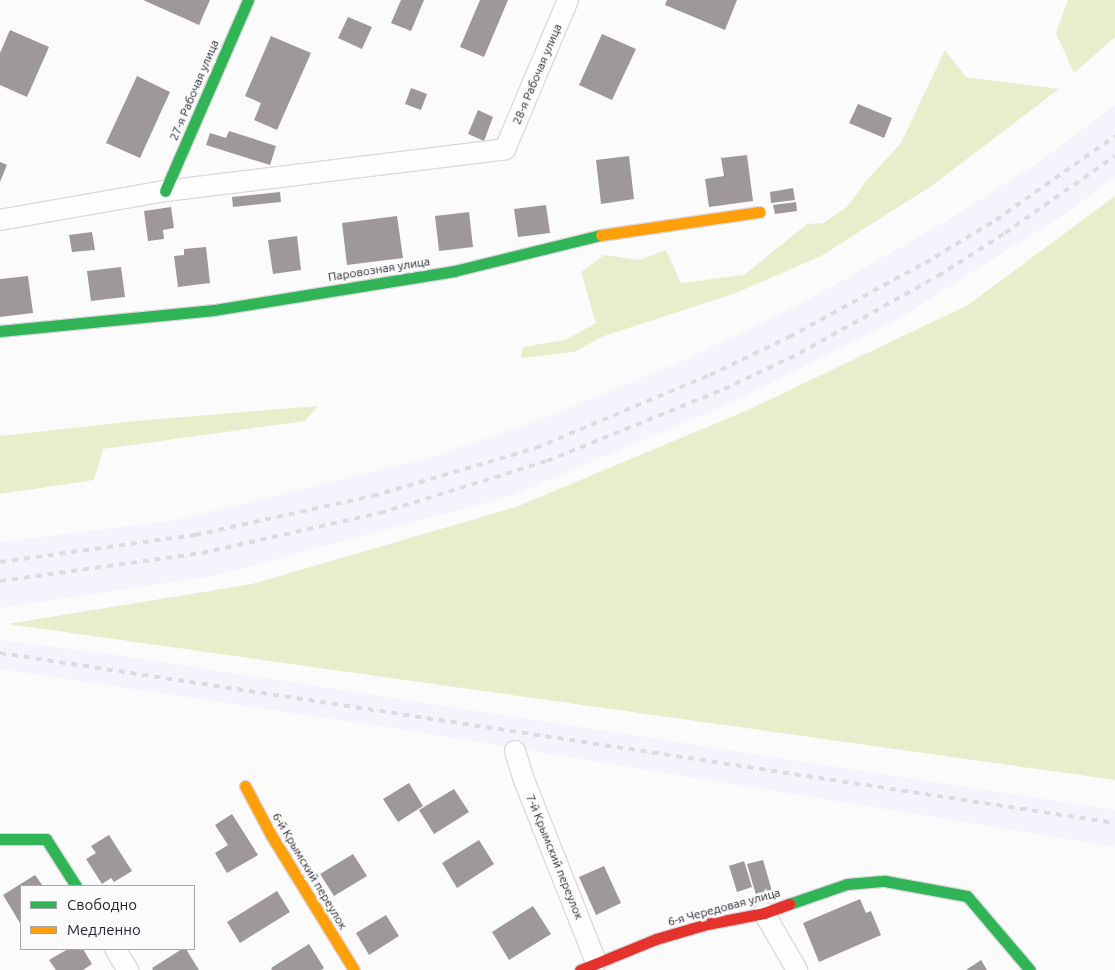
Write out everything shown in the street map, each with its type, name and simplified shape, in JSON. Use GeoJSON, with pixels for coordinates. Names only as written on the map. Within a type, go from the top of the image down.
{"type":"FeatureCollection","features":[{"type":"Feature","properties":{"kind":"street","name":"27-я Рабочая улица"},"geometry":{"type":"LineString","coordinates":[[165,191],[248,0]]}},
{"type":"Feature","properties":{"kind":"street","name":"28-я Рабочая улица"},"geometry":{"type":"LineString","coordinates":[[165,191],[505,149],[568,0]]}},
{"type":"Feature","properties":{"kind":"street"},"geometry":{"type":"LineString","coordinates":[[0,220],[165,191]]}},
{"type":"Feature","properties":{"kind":"street","name":"Паровозная улица"},"geometry":{"type":"LineString","coordinates":[[0,331],[223,308],[454,271],[611,232],[759,212]]}},
{"type":"Feature","properties":{"kind":"street","name":"7-й Крымский переулок"},"geometry":{"type":"LineString","coordinates":[[515,751],[588,966]]}},
{"type":"Feature","properties":{"kind":"street","name":"6-й Крымский переулок"},"geometry":{"type":"LineString","coordinates":[[245,786],[271,835],[354,970]]}},
{"type":"Feature","properties":{"kind":"street"},"geometry":{"type":"LineString","coordinates":[[0,839],[46,839],[75,885]]}},
{"type":"Feature","properties":{"kind":"street","name":"6-я Чередовая улица"},"geometry":{"type":"LineString","coordinates":[[588,966],[656,939],[708,924],[764,914],[846,884],[885,881],[967,896],[1030,970]]}},
{"type":"Feature","properties":{"kind":"street"},"geometry":{"type":"LineString","coordinates":[[764,914],[797,970]]}},
{"type":"Feature","properties":{"kind":"street"},"geometry":{"type":"LineString","coordinates":[[116,950],[128,970]]}},
{"type":"Feature","properties":{"kind":"shaded area"},"geometry":{"type":"Polygon","coordinates":[[[1115,105],[1115,176],[1068,212],[898,319],[738,400],[511,496],[213,576],[0,608],[0,542],[176,520],[434,456],[544,418],[680,362],[803,303],[953,217],[1043,159],[1115,105]]]}},
{"type":"Feature","properties":{"kind":"shaded area"},"geometry":{"type":"Polygon","coordinates":[[[0,640],[110,654],[1115,810],[1115,847],[411,731],[0,669],[0,640]]]}},
{"type":"Feature","properties":{"kind":"green space"},"geometry":{"type":"Polygon","coordinates":[[[1068,0],[1115,0],[1115,37],[1074,73],[1056,33],[1068,0]]]}},
{"type":"Feature","properties":{"kind":"green space"},"geometry":{"type":"Polygon","coordinates":[[[945,50],[966,77],[1059,89],[930,187],[821,256],[736,293],[604,336],[574,352],[521,358],[523,347],[565,340],[596,323],[581,272],[604,255],[639,260],[666,250],[681,283],[744,275],[807,224],[823,223],[847,207],[866,181],[901,143],[945,50]]]}},
{"type":"Feature","properties":{"kind":"green space"},"geometry":{"type":"Polygon","coordinates":[[[1115,196],[1115,780],[8,624],[252,584],[516,507],[750,409],[968,305],[1115,196]]]}},
{"type":"Feature","properties":{"kind":"green space"},"geometry":{"type":"Polygon","coordinates":[[[318,406],[305,421],[103,449],[94,480],[0,494],[0,436],[146,420],[318,406]]]}},
{"type":"Feature","properties":{"kind":"building"},"geometry":{"type":"Polygon","coordinates":[[[143,0],[210,0],[199,25],[143,0]]]}},
{"type":"Feature","properties":{"kind":"building"},"geometry":{"type":"Polygon","coordinates":[[[401,0],[424,0],[411,31],[391,23],[401,0]]]}},
{"type":"Feature","properties":{"kind":"building"},"geometry":{"type":"Polygon","coordinates":[[[480,0],[508,0],[484,57],[460,47],[480,0]]]}},
{"type":"Feature","properties":{"kind":"building"},"geometry":{"type":"Polygon","coordinates":[[[667,0],[737,0],[725,30],[665,5],[667,0]]]}},
{"type":"Feature","properties":{"kind":"building"},"geometry":{"type":"Polygon","coordinates":[[[348,17],[372,27],[362,49],[338,38],[348,17]]]}},
{"type":"Feature","properties":{"kind":"building"},"geometry":{"type":"Polygon","coordinates":[[[10,30],[49,47],[27,97],[0,85],[0,53],[10,30]]]}},
{"type":"Feature","properties":{"kind":"building"},"geometry":{"type":"Polygon","coordinates":[[[602,34],[636,49],[612,100],[579,85],[602,34]]]}},
{"type":"Feature","properties":{"kind":"building"},"geometry":{"type":"Polygon","coordinates":[[[271,36],[311,53],[277,130],[254,120],[261,103],[245,96],[271,36]]]}},
{"type":"Feature","properties":{"kind":"building"},"geometry":{"type":"Polygon","coordinates":[[[137,76],[170,92],[140,158],[106,143],[137,76]]]}},
{"type":"Feature","properties":{"kind":"building"},"geometry":{"type":"Polygon","coordinates":[[[411,88],[427,94],[421,110],[405,104],[411,88]]]}},
{"type":"Feature","properties":{"kind":"building"},"geometry":{"type":"Polygon","coordinates":[[[858,104],[892,118],[884,138],[849,123],[858,104]]]}},
{"type":"Feature","properties":{"kind":"building"},"geometry":{"type":"Polygon","coordinates":[[[478,110],[493,117],[484,141],[468,134],[478,110]]]}},
{"type":"Feature","properties":{"kind":"building"},"geometry":{"type":"Polygon","coordinates":[[[229,131],[276,146],[270,165],[206,145],[210,133],[226,138],[229,131]]]}},
{"type":"Feature","properties":{"kind":"building"},"geometry":{"type":"Polygon","coordinates":[[[747,155],[753,201],[709,207],[705,179],[724,176],[721,158],[747,155]]]}},
{"type":"Feature","properties":{"kind":"building"},"geometry":{"type":"Polygon","coordinates":[[[629,156],[634,199],[601,204],[596,160],[629,156]]]}},
{"type":"Feature","properties":{"kind":"building"},"geometry":{"type":"Polygon","coordinates":[[[0,162],[7,165],[0,182],[0,162]]]}},
{"type":"Feature","properties":{"kind":"building"},"geometry":{"type":"Polygon","coordinates":[[[793,188],[795,200],[771,203],[770,192],[793,188]]]}},
{"type":"Feature","properties":{"kind":"building"},"geometry":{"type":"Polygon","coordinates":[[[280,192],[281,202],[233,207],[232,197],[280,192]]]}},
{"type":"Feature","properties":{"kind":"building"},"geometry":{"type":"Polygon","coordinates":[[[796,202],[797,211],[775,214],[773,205],[796,202]]]}},
{"type":"Feature","properties":{"kind":"building"},"geometry":{"type":"Polygon","coordinates":[[[546,205],[550,233],[518,237],[514,209],[546,205]]]}},
{"type":"Feature","properties":{"kind":"building"},"geometry":{"type":"Polygon","coordinates":[[[171,207],[174,228],[163,230],[164,239],[148,241],[144,211],[171,207]]]}},
{"type":"Feature","properties":{"kind":"building"},"geometry":{"type":"Polygon","coordinates":[[[469,212],[473,247],[439,251],[435,216],[469,212]]]}},
{"type":"Feature","properties":{"kind":"building"},"geometry":{"type":"Polygon","coordinates":[[[397,216],[403,258],[347,265],[342,223],[397,216]]]}},
{"type":"Feature","properties":{"kind":"building"},"geometry":{"type":"Polygon","coordinates":[[[92,232],[95,250],[72,252],[69,235],[92,232]]]}},
{"type":"Feature","properties":{"kind":"building"},"geometry":{"type":"Polygon","coordinates":[[[297,236],[301,270],[273,274],[268,240],[297,236]]]}},
{"type":"Feature","properties":{"kind":"building"},"geometry":{"type":"Polygon","coordinates":[[[206,247],[210,283],[178,287],[174,256],[184,255],[184,249],[206,247]]]}},
{"type":"Feature","properties":{"kind":"building"},"geometry":{"type":"Polygon","coordinates":[[[121,267],[125,297],[91,301],[87,271],[121,267]]]}},
{"type":"Feature","properties":{"kind":"building"},"geometry":{"type":"Polygon","coordinates":[[[28,276],[33,313],[0,317],[0,279],[28,276]]]}},
{"type":"Feature","properties":{"kind":"building"},"geometry":{"type":"Polygon","coordinates":[[[409,783],[423,806],[398,822],[383,799],[409,783]]]}},
{"type":"Feature","properties":{"kind":"building"},"geometry":{"type":"Polygon","coordinates":[[[454,789],[469,812],[434,834],[419,810],[454,789]]]}},
{"type":"Feature","properties":{"kind":"building"},"geometry":{"type":"Polygon","coordinates":[[[232,814],[258,855],[227,873],[215,853],[228,845],[215,825],[232,814]]]}},
{"type":"Feature","properties":{"kind":"building"},"geometry":{"type":"Polygon","coordinates":[[[109,835],[132,871],[114,882],[111,878],[102,884],[86,859],[96,853],[91,846],[109,835]]]}},
{"type":"Feature","properties":{"kind":"building"},"geometry":{"type":"Polygon","coordinates":[[[479,840],[494,864],[457,888],[442,863],[479,840]]]}},
{"type":"Feature","properties":{"kind":"building"},"geometry":{"type":"Polygon","coordinates":[[[353,854],[367,876],[334,896],[320,874],[353,854]]]}},
{"type":"Feature","properties":{"kind":"building"},"geometry":{"type":"Polygon","coordinates":[[[763,860],[774,898],[758,902],[747,864],[763,860]]]}},
{"type":"Feature","properties":{"kind":"building"},"geometry":{"type":"Polygon","coordinates":[[[744,861],[752,887],[737,892],[729,866],[744,861]]]}},
{"type":"Feature","properties":{"kind":"building"},"geometry":{"type":"Polygon","coordinates":[[[604,866],[621,903],[596,915],[579,877],[604,866]]]}},
{"type":"Feature","properties":{"kind":"building"},"geometry":{"type":"Polygon","coordinates":[[[35,875],[42,885],[20,885],[20,923],[3,895],[35,875]]]}},
{"type":"Feature","properties":{"kind":"building"},"geometry":{"type":"Polygon","coordinates":[[[277,891],[290,912],[240,943],[227,922],[277,891]]]}},
{"type":"Feature","properties":{"kind":"building"},"geometry":{"type":"Polygon","coordinates":[[[860,899],[866,913],[871,911],[881,935],[819,962],[803,923],[860,899]]]}},
{"type":"Feature","properties":{"kind":"building"},"geometry":{"type":"Polygon","coordinates":[[[533,906],[551,934],[509,960],[492,932],[533,906]]]}},
{"type":"Feature","properties":{"kind":"building"},"geometry":{"type":"Polygon","coordinates":[[[386,915],[399,936],[369,955],[356,933],[386,915]]]}},
{"type":"Feature","properties":{"kind":"building"},"geometry":{"type":"Polygon","coordinates":[[[309,944],[324,968],[321,970],[272,970],[271,968],[309,944]]]}},
{"type":"Feature","properties":{"kind":"building"},"geometry":{"type":"Polygon","coordinates":[[[66,950],[84,950],[92,964],[83,970],[56,970],[49,960],[66,950]]]}},
{"type":"Feature","properties":{"kind":"building"},"geometry":{"type":"Polygon","coordinates":[[[180,950],[187,950],[199,970],[153,970],[152,968],[180,950]]]}},
{"type":"Feature","properties":{"kind":"building"},"geometry":{"type":"Polygon","coordinates":[[[981,960],[987,970],[966,970],[981,960]]]}},
{"type":"Feature","properties":{"kind":"railway"},"geometry":{"type":"LineString","coordinates":[[0,562],[195,535],[373,496],[536,448],[710,375],[789,337],[925,263],[996,220],[1115,136]]}},
{"type":"Feature","properties":{"kind":"railway"},"geometry":{"type":"LineString","coordinates":[[0,581],[202,553],[380,513],[547,461],[724,389],[800,353],[938,276],[1005,233],[1115,156]]}},
{"type":"Feature","properties":{"kind":"railway"},"geometry":{"type":"LineString","coordinates":[[0,653],[1115,823]]}},
{"type":"Feature","properties":{"kind":"traffic: fast"},"geometry":{"type":"LineString","coordinates":[[165,191],[248,0]]}},
{"type":"Feature","properties":{"kind":"traffic: fast"},"geometry":{"type":"LineString","coordinates":[[0,331],[214,310],[454,271],[601,235]]}},
{"type":"Feature","properties":{"kind":"traffic: fast"},"geometry":{"type":"LineString","coordinates":[[0,839],[46,839],[75,885]]}},
{"type":"Feature","properties":{"kind":"traffic: fast"},"geometry":{"type":"LineString","coordinates":[[789,904],[847,884],[885,881],[967,896],[1030,970]]}},
{"type":"Feature","properties":{"kind":"traffic: slow"},"geometry":{"type":"LineString","coordinates":[[601,235],[759,212]]}},
{"type":"Feature","properties":{"kind":"traffic: slow"},"geometry":{"type":"LineString","coordinates":[[245,786],[271,835],[354,970]]}},
{"type":"Feature","properties":{"kind":"traffic: jam"},"geometry":{"type":"LineString","coordinates":[[580,970],[656,939],[707,924],[764,913],[789,904]]}}]}
